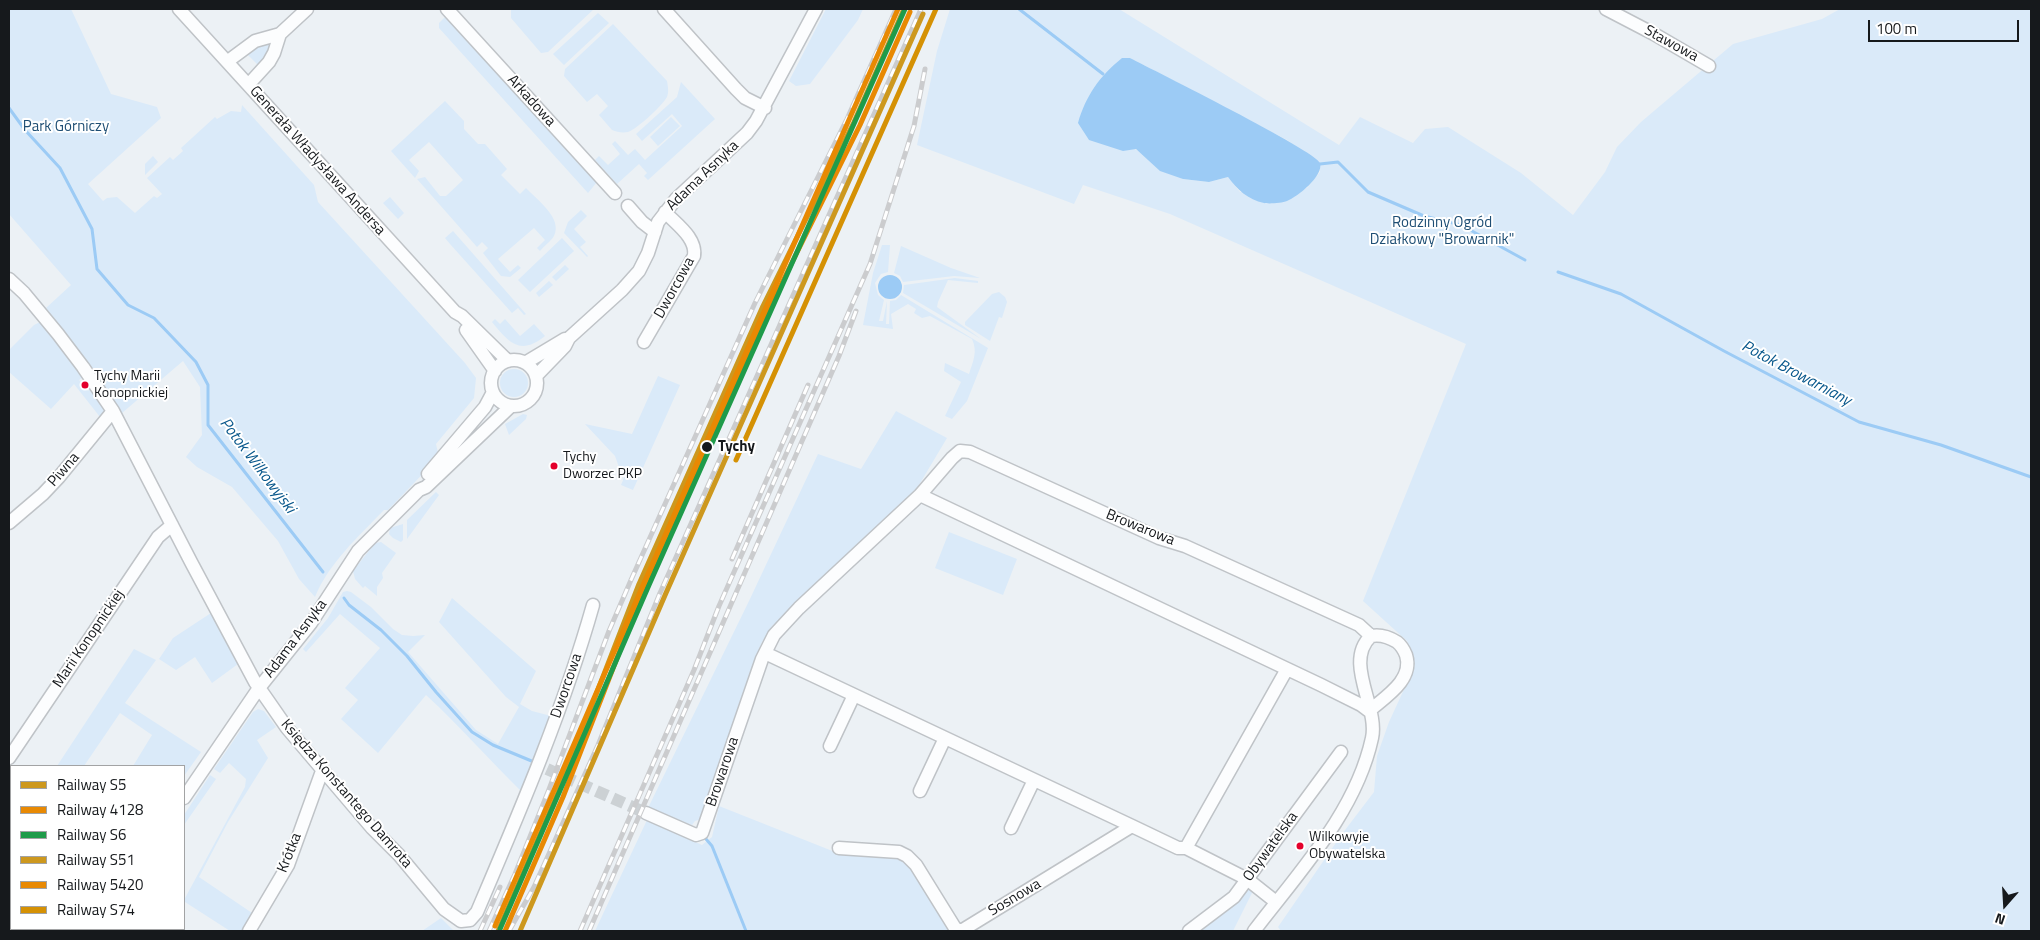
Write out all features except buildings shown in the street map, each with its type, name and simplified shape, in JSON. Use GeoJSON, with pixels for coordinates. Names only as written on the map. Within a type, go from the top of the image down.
{"type":"FeatureCollection","features":[{"type":"Feature","properties":{"kind":"street","name":"Generała Władysława Andersa"},"geometry":{"type":"LineString","coordinates":[[179,9],[455,312],[462,316],[508,361]]}},
{"type":"Feature","properties":{"kind":"street"},"geometry":{"type":"LineString","coordinates":[[228,61],[254,41],[280,34],[307,9]]}},
{"type":"Feature","properties":{"kind":"street","name":"Arkadowa"},"geometry":{"type":"LineString","coordinates":[[447,9],[615,193]]}},
{"type":"Feature","properties":{"kind":"street"},"geometry":{"type":"LineString","coordinates":[[664,9],[745,98],[765,108]]}},
{"type":"Feature","properties":{"kind":"street","name":"Adama Asnyka"},"geometry":{"type":"LineString","coordinates":[[525,363],[569,338],[622,290],[639,271],[648,253],[658,222],[665,212],[676,199],[747,133],[765,108],[816,9]]}},
{"type":"Feature","properties":{"kind":"street","name":"Stawowa"},"geometry":{"type":"LineString","coordinates":[[1606,9],[1709,66]]}},
{"type":"Feature","properties":{"kind":"street"},"geometry":{"type":"LineString","coordinates":[[249,84],[269,62],[280,34]]}},
{"type":"Feature","properties":{"kind":"street"},"geometry":{"type":"LineString","coordinates":[[628,206],[642,222],[655,232]]}},
{"type":"Feature","properties":{"kind":"street","name":"Dworcowa"},"geometry":{"type":"LineString","coordinates":[[644,342],[694,256],[695,248],[692,241],[665,212]]}},
{"type":"Feature","properties":{"kind":"street","name":"Księdza Konstantego Damrota"},"geometry":{"type":"LineString","coordinates":[[9,279],[24,293],[58,334],[113,412],[259,688],[287,728],[322,771],[452,916],[465,921],[474,918],[542,767]]}},
{"type":"Feature","properties":{"kind":"street","name":"Generała Władysława Andersa"},"geometry":{"type":"LineString","coordinates":[[455,312],[458,320],[475,340],[495,370]]}},
{"type":"Feature","properties":{"kind":"street","name":"Adama Asnyka"},"geometry":{"type":"LineString","coordinates":[[537,382],[569,338]]}},
{"type":"Feature","properties":{"kind":"street"},"geometry":{"type":"LineString","coordinates":[[514,360],[525,363],[532,368],[537,382],[533,397],[527,403],[519,406],[511,406],[497,399],[491,385],[495,370],[501,364],[508,361],[514,360]]}},
{"type":"Feature","properties":{"kind":"street","name":"Adama Asnyka"},"geometry":{"type":"LineString","coordinates":[[419,490],[422,483],[485,407],[493,392]]}},
{"type":"Feature","properties":{"kind":"street","name":"Adama Asnyka"},"geometry":{"type":"LineString","coordinates":[[185,797],[259,688],[300,639],[358,551],[419,490],[426,487],[511,406]]}},
{"type":"Feature","properties":{"kind":"street","name":"Piwna"},"geometry":{"type":"LineString","coordinates":[[9,523],[43,494],[59,477],[113,412]]}},
{"type":"Feature","properties":{"kind":"street","name":"Browarowa"},"geometry":{"type":"LineString","coordinates":[[646,813],[696,835],[702,833],[764,653],[774,635],[799,608],[920,495],[956,453],[960,451],[970,452],[1159,538],[1185,546],[1359,625],[1371,636]]}},
{"type":"Feature","properties":{"kind":"street"},"geometry":{"type":"LineString","coordinates":[[920,495],[1287,669],[1361,705],[1369,711]]}},
{"type":"Feature","properties":{"kind":"street","name":"Marii Konopnickiej"},"geometry":{"type":"LineString","coordinates":[[9,758],[158,537],[172,525]]}},
{"type":"Feature","properties":{"kind":"street","name":"Dworcowa"},"geometry":{"type":"LineString","coordinates":[[542,767],[576,665],[593,605]]}},
{"type":"Feature","properties":{"kind":"street"},"geometry":{"type":"LineString","coordinates":[[1254,931],[1331,830],[1348,798],[1372,738],[1373,720],[1369,711],[1360,662],[1363,645],[1371,636],[1384,636],[1398,643],[1403,648],[1408,664],[1400,684],[1369,711]]}},
{"type":"Feature","properties":{"kind":"street"},"geometry":{"type":"LineString","coordinates":[[764,653],[1178,848],[1186,848],[1221,864],[1247,879],[1276,902]]}},
{"type":"Feature","properties":{"kind":"street"},"geometry":{"type":"LineString","coordinates":[[1186,848],[1287,669]]}},
{"type":"Feature","properties":{"kind":"street"},"geometry":{"type":"LineString","coordinates":[[830,746],[854,695]]}},
{"type":"Feature","properties":{"kind":"street"},"geometry":{"type":"LineString","coordinates":[[920,791],[945,738]]}},
{"type":"Feature","properties":{"kind":"street","name":"Obywatelska"},"geometry":{"type":"LineString","coordinates":[[1188,931],[1234,897],[1341,752]]}},
{"type":"Feature","properties":{"kind":"street","name":"Krótka"},"geometry":{"type":"LineString","coordinates":[[249,931],[288,865],[322,771]]}},
{"type":"Feature","properties":{"kind":"street"},"geometry":{"type":"LineString","coordinates":[[1011,828],[1034,780]]}},
{"type":"Feature","properties":{"kind":"street","name":"Sosnowa"},"geometry":{"type":"LineString","coordinates":[[840,848],[899,852],[908,856],[916,865],[955,928],[959,931],[1035,887],[1132,826]]}},
{"type":"Feature","properties":{"kind":"green space","name":"Park Górniczy"},"geometry":{"type":"Polygon","coordinates":[[[9,9],[71,9],[111,94],[157,107],[161,118],[88,184],[103,201],[107,198],[117,197],[135,213],[154,196],[157,198],[162,194],[147,178],[170,157],[173,160],[183,151],[181,148],[215,117],[217,119],[231,111],[241,112],[242,105],[314,185],[318,202],[465,363],[476,378],[474,398],[436,444],[439,457],[388,510],[384,510],[354,540],[328,573],[315,597],[299,579],[278,541],[232,487],[197,467],[186,457],[202,435],[200,387],[183,361],[122,413],[95,372],[46,308],[71,285],[9,214],[9,9]]]}},
{"type":"Feature","properties":{"kind":"green space"},"geometry":{"type":"Polygon","coordinates":[[[511,9],[594,9],[548,52],[541,53],[511,18],[511,9]]]}},
{"type":"Feature","properties":{"kind":"green space"},"geometry":{"type":"Polygon","coordinates":[[[826,9],[863,9],[858,20],[810,84],[796,86],[789,81],[826,9]]]}},
{"type":"Feature","properties":{"kind":"green space","name":"Rodzinny Ogród Działkowy \"Browarnik\""},"geometry":{"type":"Polygon","coordinates":[[[950,9],[1119,9],[1339,145],[1360,117],[1413,143],[1425,129],[1448,127],[1521,173],[1573,215],[1605,172],[1617,147],[1641,122],[1733,44],[1822,19],[1840,9],[2031,9],[2031,931],[1281,931],[1278,927],[1342,834],[1374,792],[1377,756],[1389,722],[1412,672],[1414,662],[1407,641],[1363,601],[1466,344],[1170,214],[1083,185],[1074,204],[917,145],[937,51],[950,9]],[[1122,58],[1135,149],[1183,179],[1209,182],[1228,177],[1240,192],[1307,188],[1320,172],[1320,164],[1287,140],[1130,58],[1122,58]]]}},
{"type":"Feature","properties":{"kind":"green space"},"geometry":{"type":"Polygon","coordinates":[[[598,13],[609,23],[564,65],[553,54],[598,13]]]}},
{"type":"Feature","properties":{"kind":"green space"},"geometry":{"type":"Polygon","coordinates":[[[448,14],[597,182],[588,193],[439,28],[439,23],[448,14]]]}},
{"type":"Feature","properties":{"kind":"green space"},"geometry":{"type":"Polygon","coordinates":[[[613,24],[667,81],[668,85],[668,95],[664,101],[643,122],[628,132],[612,130],[599,115],[608,106],[597,94],[587,102],[564,76],[565,69],[613,24]]]}},
{"type":"Feature","properties":{"kind":"green space"},"geometry":{"type":"Polygon","coordinates":[[[265,40],[273,44],[260,67],[245,52],[265,40]]]}},
{"type":"Feature","properties":{"kind":"green space"},"geometry":{"type":"Polygon","coordinates":[[[681,82],[715,119],[648,180],[644,176],[647,173],[639,164],[617,184],[595,160],[599,156],[608,165],[620,154],[612,144],[615,141],[628,155],[635,149],[645,160],[682,126],[672,114],[642,141],[636,134],[677,97],[681,82]]]}},
{"type":"Feature","properties":{"kind":"green space"},"geometry":{"type":"Polygon","coordinates":[[[445,101],[464,121],[464,129],[478,144],[485,144],[507,169],[501,175],[520,194],[526,188],[548,210],[555,223],[554,236],[540,251],[537,248],[545,240],[534,228],[498,259],[510,272],[518,265],[521,268],[510,277],[501,276],[483,253],[488,248],[482,242],[477,247],[417,179],[425,177],[440,196],[446,196],[463,180],[429,142],[409,160],[419,171],[415,178],[391,151],[445,101]]]}},
{"type":"Feature","properties":{"kind":"green space"},"geometry":{"type":"Polygon","coordinates":[[[671,117],[680,126],[658,146],[650,137],[671,117]]]}},
{"type":"Feature","properties":{"kind":"green space"},"geometry":{"type":"Polygon","coordinates":[[[153,156],[158,162],[145,175],[145,164],[153,156]]]}},
{"type":"Feature","properties":{"kind":"green space"},"geometry":{"type":"Polygon","coordinates":[[[390,197],[404,213],[398,219],[383,203],[390,197]]]}},
{"type":"Feature","properties":{"kind":"green space"},"geometry":{"type":"Polygon","coordinates":[[[581,210],[587,216],[574,229],[586,242],[580,247],[587,257],[564,233],[568,222],[581,210]]]}},
{"type":"Feature","properties":{"kind":"green space"},"geometry":{"type":"Polygon","coordinates":[[[453,231],[526,314],[524,315],[518,308],[512,313],[450,244],[445,238],[453,231]]]}},
{"type":"Feature","properties":{"kind":"green space"},"geometry":{"type":"Polygon","coordinates":[[[562,238],[574,251],[530,292],[518,280],[562,238]]]}},
{"type":"Feature","properties":{"kind":"green space"},"geometry":{"type":"Polygon","coordinates":[[[882,245],[890,245],[888,272],[881,274],[875,283],[878,295],[884,300],[879,321],[883,321],[887,301],[886,324],[889,324],[890,301],[896,300],[901,295],[988,348],[967,401],[952,419],[945,416],[961,382],[944,371],[945,363],[969,374],[975,352],[972,339],[930,316],[922,318],[914,313],[916,309],[908,304],[891,314],[893,329],[863,325],[873,273],[882,245]]]}},
{"type":"Feature","properties":{"kind":"green space"},"geometry":{"type":"Polygon","coordinates":[[[901,246],[951,268],[980,278],[954,276],[903,282],[900,276],[894,273],[901,246]]]}},
{"type":"Feature","properties":{"kind":"green space"},"geometry":{"type":"Polygon","coordinates":[[[565,265],[569,269],[556,281],[552,277],[565,265]]]}},
{"type":"Feature","properties":{"kind":"green space"},"geometry":{"type":"Polygon","coordinates":[[[955,278],[978,281],[978,283],[948,280],[937,307],[981,339],[903,293],[904,285],[955,278]]]}},
{"type":"Feature","properties":{"kind":"green space"},"geometry":{"type":"Polygon","coordinates":[[[549,281],[553,285],[539,297],[536,293],[549,281]]]}},
{"type":"Feature","properties":{"kind":"green space"},"geometry":{"type":"Polygon","coordinates":[[[999,292],[1005,297],[1007,302],[1002,318],[999,317],[990,341],[965,325],[965,322],[992,294],[999,292]]]}},
{"type":"Feature","properties":{"kind":"green space"},"geometry":{"type":"Polygon","coordinates":[[[495,319],[500,324],[505,319],[520,336],[534,324],[545,336],[529,345],[522,346],[516,344],[504,336],[492,322],[495,319]]]}},
{"type":"Feature","properties":{"kind":"green space"},"geometry":{"type":"Polygon","coordinates":[[[40,322],[83,377],[79,380],[88,391],[91,388],[104,408],[105,411],[100,417],[74,384],[51,409],[9,372],[9,350],[34,325],[40,322]]]}},
{"type":"Feature","properties":{"kind":"green space"},"geometry":{"type":"Polygon","coordinates":[[[514,369],[524,373],[528,383],[524,393],[514,397],[504,393],[500,383],[504,373],[514,369]]]}},
{"type":"Feature","properties":{"kind":"green space"},"geometry":{"type":"Polygon","coordinates":[[[658,376],[680,385],[633,490],[621,485],[626,473],[620,470],[615,456],[585,424],[632,434],[658,376]]]}},
{"type":"Feature","properties":{"kind":"green space"},"geometry":{"type":"Polygon","coordinates":[[[896,411],[947,438],[913,495],[772,626],[761,644],[701,819],[695,821],[692,825],[648,808],[818,454],[861,469],[896,411]]]}},
{"type":"Feature","properties":{"kind":"green space"},"geometry":{"type":"Polygon","coordinates":[[[523,414],[527,415],[526,419],[509,435],[505,424],[523,414]]]}},
{"type":"Feature","properties":{"kind":"green space"},"geometry":{"type":"Polygon","coordinates":[[[436,492],[439,495],[407,539],[407,520],[436,492]]]}},
{"type":"Feature","properties":{"kind":"green space"},"geometry":{"type":"Polygon","coordinates":[[[403,524],[403,540],[401,542],[389,534],[390,528],[403,524]]]}},
{"type":"Feature","properties":{"kind":"green space"},"geometry":{"type":"Polygon","coordinates":[[[949,532],[1017,559],[1003,595],[935,568],[949,532]]]}},
{"type":"Feature","properties":{"kind":"green space"},"geometry":{"type":"Polygon","coordinates":[[[381,542],[396,553],[382,573],[383,578],[377,587],[377,596],[365,586],[363,588],[355,579],[353,571],[375,543],[381,542]]]}},
{"type":"Feature","properties":{"kind":"green space"},"geometry":{"type":"Polygon","coordinates":[[[347,591],[371,607],[393,629],[402,635],[425,635],[408,652],[476,730],[498,744],[519,707],[506,697],[439,622],[452,598],[536,671],[520,704],[532,711],[551,716],[523,793],[426,695],[378,753],[341,719],[358,700],[345,688],[380,648],[340,614],[306,652],[303,649],[328,618],[343,592],[347,591]]]}},
{"type":"Feature","properties":{"kind":"green space"},"geometry":{"type":"Polygon","coordinates":[[[211,613],[238,664],[212,683],[195,657],[176,670],[159,659],[173,638],[211,613]]]}},
{"type":"Feature","properties":{"kind":"green space"},"geometry":{"type":"Polygon","coordinates":[[[134,649],[156,660],[125,703],[201,752],[185,775],[185,765],[134,765],[152,735],[120,713],[85,765],[58,765],[134,649]]]}},
{"type":"Feature","properties":{"kind":"green space"},"geometry":{"type":"Polygon","coordinates":[[[258,709],[264,711],[276,727],[257,740],[268,758],[228,822],[199,877],[255,915],[243,931],[230,931],[185,902],[185,898],[245,787],[246,779],[229,763],[220,773],[214,769],[253,712],[258,709]]]}},
{"type":"Feature","properties":{"kind":"green space"},"geometry":{"type":"Polygon","coordinates":[[[210,775],[216,779],[185,824],[185,813],[210,775]]]}},
{"type":"Feature","properties":{"kind":"green space"},"geometry":{"type":"Polygon","coordinates":[[[719,806],[840,854],[896,856],[905,860],[953,931],[595,931],[647,820],[702,845],[712,837],[719,806]]]}},
{"type":"Feature","properties":{"kind":"green space"},"geometry":{"type":"Polygon","coordinates":[[[1254,889],[1233,931],[1198,931],[1246,890],[1254,889]]]}},
{"type":"Feature","properties":{"kind":"green space"},"geometry":{"type":"Polygon","coordinates":[[[441,918],[454,931],[422,931],[441,918]]]}},
{"type":"Feature","properties":{"kind":"water"},"geometry":{"type":"Polygon","coordinates":[[[1122,58],[1130,58],[1292,143],[1320,163],[1318,174],[1303,191],[1291,199],[1282,202],[1264,203],[1258,202],[1243,193],[1228,177],[1209,182],[1183,179],[1160,171],[1136,149],[1123,151],[1089,140],[1078,123],[1081,113],[1095,87],[1122,58]]]}},
{"type":"Feature","properties":{"kind":"water"},"geometry":{"type":"Polygon","coordinates":[[[890,275],[899,278],[902,287],[899,296],[890,299],[881,296],[878,287],[881,278],[890,275]]]}},
{"type":"Feature","properties":{"kind":"waterway"},"geometry":{"type":"LineString","coordinates":[[1019,9],[1103,74]]}},
{"type":"Feature","properties":{"kind":"waterway","name":"Potok Wilkowyjski"},"geometry":{"type":"LineString","coordinates":[[9,108],[25,130],[60,168],[92,229],[97,269],[128,305],[154,318],[196,362],[208,385],[208,425],[323,572]]}},
{"type":"Feature","properties":{"kind":"waterway","name":"Potok Browarniany"},"geometry":{"type":"LineString","coordinates":[[1320,164],[1338,162],[1368,192],[1424,216],[1461,225],[1525,260]]}},
{"type":"Feature","properties":{"kind":"waterway","name":"Potok Browarniany"},"geometry":{"type":"LineString","coordinates":[[1558,272],[1621,294],[1859,422],[1941,445],[2031,477]]}},
{"type":"Feature","properties":{"kind":"waterway","name":"Potok Wilkowyjski"},"geometry":{"type":"LineString","coordinates":[[344,598],[349,605],[381,630],[407,656],[472,732],[493,745],[534,762]]}},
{"type":"Feature","properties":{"kind":"waterway","name":"Potok Wilkowyjski"},"geometry":{"type":"LineString","coordinates":[[706,839],[712,846],[746,931]]}},
{"type":"Feature","properties":{"kind":"tunnel"},"geometry":{"type":"LineString","coordinates":[[547,769],[646,813]]}},
{"type":"Feature","properties":{"kind":"railway"},"geometry":{"type":"LineString","coordinates":[[489,931],[515,874],[609,631],[631,580],[755,303],[847,119],[896,9]]}},
{"type":"Feature","properties":{"kind":"railway"},"geometry":{"type":"LineString","coordinates":[[509,931],[534,887],[598,745],[660,593],[921,9]]}},
{"type":"Feature","properties":{"kind":"railway"},"geometry":{"type":"LineString","coordinates":[[580,931],[694,670],[719,606],[870,264],[914,126],[925,69]]}},
{"type":"Feature","properties":{"kind":"railway"},"geometry":{"type":"LineString","coordinates":[[589,931],[839,356],[856,311]]}},
{"type":"Feature","properties":{"kind":"railway"},"geometry":{"type":"LineString","coordinates":[[732,559],[808,385]]}},
{"type":"Feature","properties":{"kind":"railway"},"geometry":{"type":"LineString","coordinates":[[480,931],[500,887]]}},
{"type":"Feature","properties":{"kind":"rail line","name":"5420"},"geometry":{"type":"LineString","coordinates":[[495,926],[644,583],[898,9]]}},
{"type":"Feature","properties":{"kind":"rail line","name":"S5"},"geometry":{"type":"LineString","coordinates":[[498,931],[557,795],[639,584],[763,306],[854,122],[904,9]]}},
{"type":"Feature","properties":{"kind":"rail line","name":"S6"},"geometry":{"type":"LineString","coordinates":[[500,929],[649,585],[905,9]]}},
{"type":"Feature","properties":{"kind":"rail line","name":"S74"},"geometry":{"type":"LineString","coordinates":[[736,460],[936,9]]}},
{"type":"Feature","properties":{"kind":"rail line","name":"4128"},"geometry":{"type":"LineString","coordinates":[[505,931],[563,797],[645,586],[769,309],[860,125],[910,12]]}},
{"type":"Feature","properties":{"kind":"rail line","name":"S51"},"geometry":{"type":"LineString","coordinates":[[520,931],[666,593],[923,14]]}},
{"type":"Feature","properties":{"kind":"place","name":"Tychy Marii Konopnickiej"},"geometry":{"type":"Point","coordinates":[85,385]}},
{"type":"Feature","properties":{"kind":"place","name":"Tychy"},"geometry":{"type":"Point","coordinates":[707,447]}},
{"type":"Feature","properties":{"kind":"place","name":"Tychy Dworzec PKP"},"geometry":{"type":"Point","coordinates":[554,466]}},
{"type":"Feature","properties":{"kind":"place","name":"Wilkowyje Obywatelska"},"geometry":{"type":"Point","coordinates":[1300,846]}}]}
